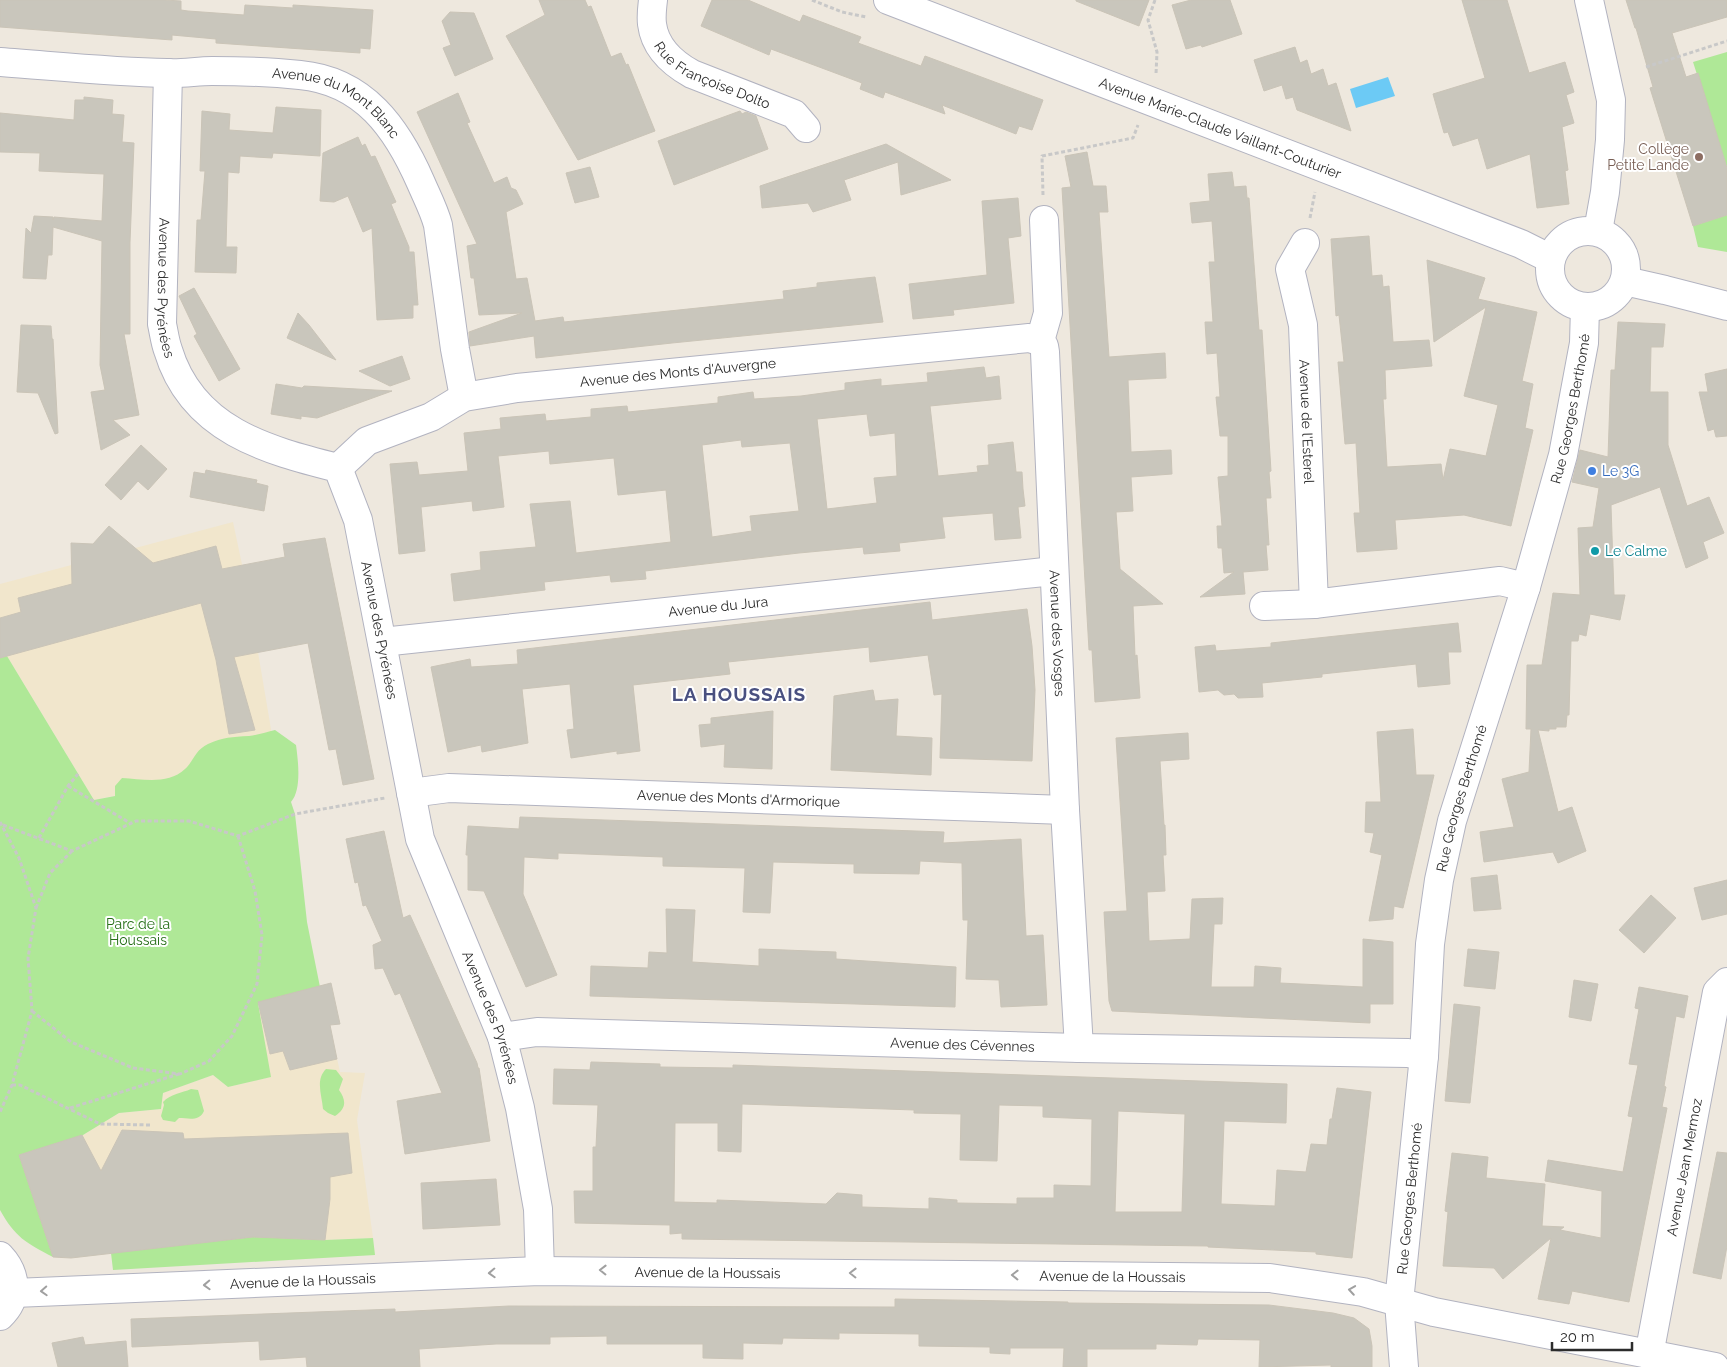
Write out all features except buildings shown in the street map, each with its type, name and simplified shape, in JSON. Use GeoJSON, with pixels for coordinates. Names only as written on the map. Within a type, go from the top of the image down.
{"type":"FeatureCollection","features":[{"type":"Feature","properties":{"kind":"street","name":"Rue Françoise Dolto"},"geometry":{"type":"LineString","coordinates":[[653,0],[652,23],[656,37],[664,54],[677,66],[692,74],[794,114],[806,128]]}},
{"type":"Feature","properties":{"kind":"street","name":"Avenue Marie-Claude Vaillant-Couturier"},"geometry":{"type":"LineString","coordinates":[[888,0],[1521,244],[1551,259]]}},
{"type":"Feature","properties":{"kind":"street"},"geometry":{"type":"LineString","coordinates":[[1589,0],[1611,100],[1610,140],[1605,192],[1598,231]]}},
{"type":"Feature","properties":{"kind":"street","name":"Avenue du Mont Blanc"},"geometry":{"type":"LineString","coordinates":[[0,62],[168,73],[212,71],[301,75],[321,79],[341,87],[362,99],[381,115],[396,134],[415,169],[438,225],[455,349],[464,396]]}},
{"type":"Feature","properties":{"kind":"street","name":"Avenue des Pyrénées"},"geometry":{"type":"LineString","coordinates":[[168,73],[162,324],[168,351],[178,375],[189,394],[205,411],[227,429],[255,443],[287,455],[338,468],[358,520],[420,839],[502,1037],[520,1108],[538,1209],[540,1271]]}},
{"type":"Feature","properties":{"kind":"street","name":"Avenue des Vosges"},"geometry":{"type":"LineString","coordinates":[[1044,220],[1048,312],[1040,341],[1044,346],[1065,810],[1079,1048]]}},
{"type":"Feature","properties":{"kind":"street"},"geometry":{"type":"LineString","coordinates":[[1598,231],[1610,236],[1619,245],[1625,256],[1627,269],[1625,281],[1619,293],[1610,301],[1598,306],[1585,307],[1563,298],[1552,279],[1551,259],[1558,244],[1566,237],[1576,232],[1598,231]]}},
{"type":"Feature","properties":{"kind":"street","name":"Avenue de l'Esterel"},"geometry":{"type":"LineString","coordinates":[[1305,243],[1290,269],[1303,325],[1314,604]]}},
{"type":"Feature","properties":{"kind":"street"},"geometry":{"type":"LineString","coordinates":[[1625,281],[1727,306]]}},
{"type":"Feature","properties":{"kind":"street","name":"Rue Georges Berthomé"},"geometry":{"type":"LineString","coordinates":[[1404,1367],[1399,1302],[1424,1056],[1430,944],[1439,880],[1452,821],[1526,587],[1563,455],[1584,343],[1585,307]]}},
{"type":"Feature","properties":{"kind":"street","name":"Avenue des Monts d'Auvergne"},"geometry":{"type":"LineString","coordinates":[[338,468],[368,441],[431,416],[464,396],[517,388],[1029,338],[1040,341]]}},
{"type":"Feature","properties":{"kind":"street","name":"Avenue du Jura"},"geometry":{"type":"LineString","coordinates":[[382,642],[1054,571]]}},
{"type":"Feature","properties":{"kind":"street"},"geometry":{"type":"LineString","coordinates":[[1264,606],[1314,604],[1500,581],[1526,587]]}},
{"type":"Feature","properties":{"kind":"street","name":"Avenue des Monts d'Armorique"},"geometry":{"type":"LineString","coordinates":[[410,794],[449,788],[1065,810]]}},
{"type":"Feature","properties":{"kind":"street","name":"Avenue Jean Mermoz"},"geometry":{"type":"LineString","coordinates":[[1649,1354],[1717,992],[1727,982]]}},
{"type":"Feature","properties":{"kind":"street","name":"Avenue des Cévennes"},"geometry":{"type":"LineString","coordinates":[[502,1037],[537,1032],[1079,1048],[1408,1054],[1424,1056]]}},
{"type":"Feature","properties":{"kind":"street"},"geometry":{"type":"LineString","coordinates":[[0,1256],[13,1276],[14,1293],[9,1306],[0,1316]]}},
{"type":"Feature","properties":{"kind":"street","name":"Avenue de la Houssais"},"geometry":{"type":"LineString","coordinates":[[14,1293],[540,1271],[1270,1278],[1363,1292],[1434,1312],[1716,1367]]}},
{"type":"Feature","properties":{"kind":"path"},"geometry":{"type":"LineString","coordinates":[[1044,220],[1042,156],[1133,138],[1156,78],[1157,52],[1148,20],[1155,0]]}},
{"type":"Feature","properties":{"kind":"path"},"geometry":{"type":"LineString","coordinates":[[1646,67],[1727,41]]}},
{"type":"Feature","properties":{"kind":"path"},"geometry":{"type":"LineString","coordinates":[[1305,243],[1317,184]]}},
{"type":"Feature","properties":{"kind":"path"},"geometry":{"type":"LineString","coordinates":[[39,838],[68,786],[78,774]]}},
{"type":"Feature","properties":{"kind":"path"},"geometry":{"type":"LineString","coordinates":[[68,786],[130,824]]}},
{"type":"Feature","properties":{"kind":"path"},"geometry":{"type":"LineString","coordinates":[[0,1112],[12,1085],[32,1011],[28,958],[36,908],[50,873],[72,851],[136,821],[189,821],[238,836],[295,814],[410,794]]}},
{"type":"Feature","properties":{"kind":"path"},"geometry":{"type":"LineString","coordinates":[[1,824],[72,851]]}},
{"type":"Feature","properties":{"kind":"path"},"geometry":{"type":"LineString","coordinates":[[1,824],[19,858],[36,908]]}},
{"type":"Feature","properties":{"kind":"path"},"geometry":{"type":"LineString","coordinates":[[70,1108],[180,1074],[209,1061],[232,1036],[258,984],[262,934],[255,891],[238,836]]}},
{"type":"Feature","properties":{"kind":"path"},"geometry":{"type":"LineString","coordinates":[[32,1011],[71,1042],[111,1060],[133,1068],[180,1074]]}},
{"type":"Feature","properties":{"kind":"path"},"geometry":{"type":"LineString","coordinates":[[12,1085],[20,1085],[100,1124],[150,1125]]}},
{"type":"Feature","properties":{"kind":"shaded area"},"geometry":{"type":"Polygon","coordinates":[[[233,522],[248,593],[273,741],[167,785],[94,800],[7,656],[0,658],[0,584],[233,522]]]}},
{"type":"Feature","properties":{"kind":"shaded area"},"geometry":{"type":"Polygon","coordinates":[[[282,996],[332,1046],[334,1045],[340,1072],[365,1073],[357,1120],[373,1238],[325,1240],[253,1237],[71,1258],[53,1257],[19,1155],[83,1135],[119,1113],[161,1109],[163,1093],[213,1075],[228,1087],[270,1077],[258,1002],[282,996]]]}},
{"type":"Feature","properties":{"kind":"green space"},"geometry":{"type":"Polygon","coordinates":[[[1727,52],[1727,168],[1693,62],[1727,52]]]}},
{"type":"Feature","properties":{"kind":"green space"},"geometry":{"type":"Polygon","coordinates":[[[1727,215],[1727,252],[1698,247],[1693,226],[1727,215]]]}},
{"type":"Feature","properties":{"kind":"green space","name":"Parc de la Houssais"},"geometry":{"type":"Polygon","coordinates":[[[7,656],[94,800],[115,796],[115,786],[122,778],[155,780],[178,774],[188,766],[200,749],[218,740],[252,736],[275,730],[296,745],[298,783],[291,802],[295,814],[307,922],[322,997],[281,996],[258,1003],[271,1077],[228,1087],[213,1075],[163,1093],[161,1109],[119,1113],[83,1135],[19,1155],[53,1257],[35,1248],[16,1233],[0,1210],[0,658],[7,656]]]}},
{"type":"Feature","properties":{"kind":"green space"},"geometry":{"type":"Polygon","coordinates":[[[326,1069],[336,1070],[343,1079],[339,1090],[344,1104],[342,1110],[335,1116],[323,1109],[320,1083],[326,1069]]]}},
{"type":"Feature","properties":{"kind":"green space"},"geometry":{"type":"Polygon","coordinates":[[[191,1089],[198,1090],[204,1111],[202,1114],[193,1119],[179,1118],[175,1122],[163,1120],[161,1116],[163,1102],[173,1095],[191,1089]]]}},
{"type":"Feature","properties":{"kind":"green space"},"geometry":{"type":"Polygon","coordinates":[[[253,1237],[325,1240],[373,1238],[375,1255],[113,1270],[111,1253],[253,1237]]]}},
{"type":"Feature","properties":{"kind":"water"},"geometry":{"type":"Polygon","coordinates":[[[1388,77],[1395,96],[1356,108],[1350,89],[1388,77]]]}},
{"type":"Feature","properties":{"kind":"place","name":"Collège Petite Lande"},"geometry":{"type":"Point","coordinates":[1699,157]}},
{"type":"Feature","properties":{"kind":"place","name":"Le 3G"},"geometry":{"type":"Point","coordinates":[1592,471]}},
{"type":"Feature","properties":{"kind":"place","name":"Le Calme"},"geometry":{"type":"Point","coordinates":[1595,551]}},
{"type":"Feature","properties":{"kind":"district","name":"LA HOUSSAIS"},"geometry":{"type":"Point","coordinates":[739,694]}}]}
